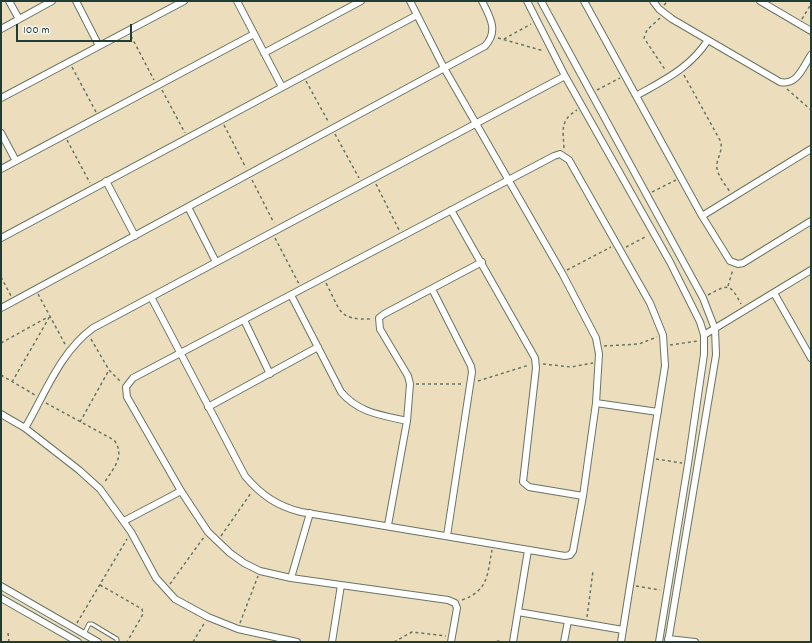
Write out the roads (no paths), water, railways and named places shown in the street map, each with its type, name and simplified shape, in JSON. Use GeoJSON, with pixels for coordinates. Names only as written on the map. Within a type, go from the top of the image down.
{"type":"FeatureCollection","features":[{"type":"Feature","properties":{"kind":"street"},"geometry":{"type":"LineString","coordinates":[[9,1],[19,19]]}},
{"type":"Feature","properties":{"kind":"street"},"geometry":{"type":"LineString","coordinates":[[1,29],[52,1]]}},
{"type":"Feature","properties":{"kind":"street"},"geometry":{"type":"LineString","coordinates":[[76,1],[100,46]]}},
{"type":"Feature","properties":{"kind":"street"},"geometry":{"type":"LineString","coordinates":[[1,98],[184,1]]}},
{"type":"Feature","properties":{"kind":"street"},"geometry":{"type":"LineString","coordinates":[[237,1],[282,87]]}},
{"type":"Feature","properties":{"kind":"street"},"geometry":{"type":"LineString","coordinates":[[264,53],[361,1]]}},
{"type":"Feature","properties":{"kind":"street"},"geometry":{"type":"LineString","coordinates":[[151,297],[245,476],[255,488],[269,499],[284,508],[310,513],[565,556],[570,555],[573,551],[583,496],[596,403],[598,347],[592,329],[562,273],[444,68],[410,1]]}},
{"type":"Feature","properties":{"kind":"street"},"geometry":{"type":"LineString","coordinates":[[1,308],[485,46],[492,36],[492,21],[482,1]]}},
{"type":"Feature","properties":{"kind":"street"},"geometry":{"type":"LineString","coordinates":[[527,1],[538,20],[565,76],[653,232],[700,322],[704,337],[688,464],[658,642]]}},
{"type":"Feature","properties":{"kind":"street"},"geometry":{"type":"LineString","coordinates":[[541,1],[703,298],[715,329],[716,355],[668,640],[695,642]]}},
{"type":"Feature","properties":{"kind":"street"},"geometry":{"type":"LineString","coordinates":[[584,1],[702,216],[728,257],[734,263],[743,263],[811,221]]}},
{"type":"Feature","properties":{"kind":"street"},"geometry":{"type":"LineString","coordinates":[[653,1],[664,14],[780,82],[788,83],[796,79],[811,55]]}},
{"type":"Feature","properties":{"kind":"street"},"geometry":{"type":"LineString","coordinates":[[760,1],[769,3],[811,31]]}},
{"type":"Feature","properties":{"kind":"street"},"geometry":{"type":"LineString","coordinates":[[1,238],[417,15]]}},
{"type":"Feature","properties":{"kind":"street"},"geometry":{"type":"LineString","coordinates":[[1,169],[254,34]]}},
{"type":"Feature","properties":{"kind":"street"},"geometry":{"type":"LineString","coordinates":[[636,96],[681,70],[701,52],[708,40]]}},
{"type":"Feature","properties":{"kind":"street"},"geometry":{"type":"LineString","coordinates":[[26,428],[68,351],[79,338],[87,332],[565,76]]}},
{"type":"Feature","properties":{"kind":"street"},"geometry":{"type":"LineString","coordinates":[[1,132],[16,161]]}},
{"type":"Feature","properties":{"kind":"street"},"geometry":{"type":"LineString","coordinates":[[702,216],[811,149]]}},
{"type":"Feature","properties":{"kind":"street"},"geometry":{"type":"LineString","coordinates":[[451,639],[457,608],[455,603],[448,600],[291,578],[260,571],[240,560],[217,542],[208,532],[181,491],[127,397],[126,387],[133,378],[554,156],[564,155],[569,160],[650,303],[663,335],[665,366],[621,642]]}},
{"type":"Feature","properties":{"kind":"street"},"geometry":{"type":"LineString","coordinates":[[106,181],[135,236]]}},
{"type":"Feature","properties":{"kind":"street"},"geometry":{"type":"LineString","coordinates":[[188,207],[216,262]]}},
{"type":"Feature","properties":{"kind":"street"},"geometry":{"type":"LineString","coordinates":[[451,210],[533,352],[536,364],[523,482],[529,487],[583,496]]}},
{"type":"Feature","properties":{"kind":"street"},"geometry":{"type":"LineString","coordinates":[[388,525],[407,422],[410,384],[408,376],[380,329],[379,318],[482,262]]}},
{"type":"Feature","properties":{"kind":"street"},"geometry":{"type":"LineString","coordinates":[[704,337],[811,270]]}},
{"type":"Feature","properties":{"kind":"street"},"geometry":{"type":"LineString","coordinates":[[432,289],[471,366],[471,383],[447,536]]}},
{"type":"Feature","properties":{"kind":"street"},"geometry":{"type":"LineString","coordinates":[[774,292],[811,358]]}},
{"type":"Feature","properties":{"kind":"street"},"geometry":{"type":"LineString","coordinates":[[291,295],[341,392],[349,402],[368,412],[407,422]]}},
{"type":"Feature","properties":{"kind":"street"},"geometry":{"type":"LineString","coordinates":[[244,320],[270,374]]}},
{"type":"Feature","properties":{"kind":"street"},"geometry":{"type":"LineString","coordinates":[[208,407],[318,347]]}},
{"type":"Feature","properties":{"kind":"street"},"geometry":{"type":"LineString","coordinates":[[596,403],[658,412]]}},
{"type":"Feature","properties":{"kind":"street"},"geometry":{"type":"LineString","coordinates":[[1,414],[26,428],[79,470],[100,490],[124,521],[156,578],[166,590],[181,602],[208,617],[238,629],[267,639],[297,642]]}},
{"type":"Feature","properties":{"kind":"street"},"geometry":{"type":"LineString","coordinates":[[124,521],[181,491]]}},
{"type":"Feature","properties":{"kind":"street"},"geometry":{"type":"LineString","coordinates":[[291,578],[310,513]]}},
{"type":"Feature","properties":{"kind":"street"},"geometry":{"type":"LineString","coordinates":[[513,642],[528,550]]}},
{"type":"Feature","properties":{"kind":"street"},"geometry":{"type":"LineString","coordinates":[[332,642],[341,585]]}},
{"type":"Feature","properties":{"kind":"street"},"geometry":{"type":"LineString","coordinates":[[1,586],[98,642]]}},
{"type":"Feature","properties":{"kind":"street"},"geometry":{"type":"LineString","coordinates":[[1,598],[78,642]]}},
{"type":"Feature","properties":{"kind":"street"},"geometry":{"type":"LineString","coordinates":[[32,616],[38,607]]}},
{"type":"Feature","properties":{"kind":"street"},"geometry":{"type":"LineString","coordinates":[[518,612],[623,630]]}},
{"type":"Feature","properties":{"kind":"street"},"geometry":{"type":"LineString","coordinates":[[564,642],[568,621]]}},
{"type":"Feature","properties":{"kind":"lane"},"geometry":{"type":"LineString","coordinates":[[84,634],[91,624],[117,639],[117,642]]}}]}
